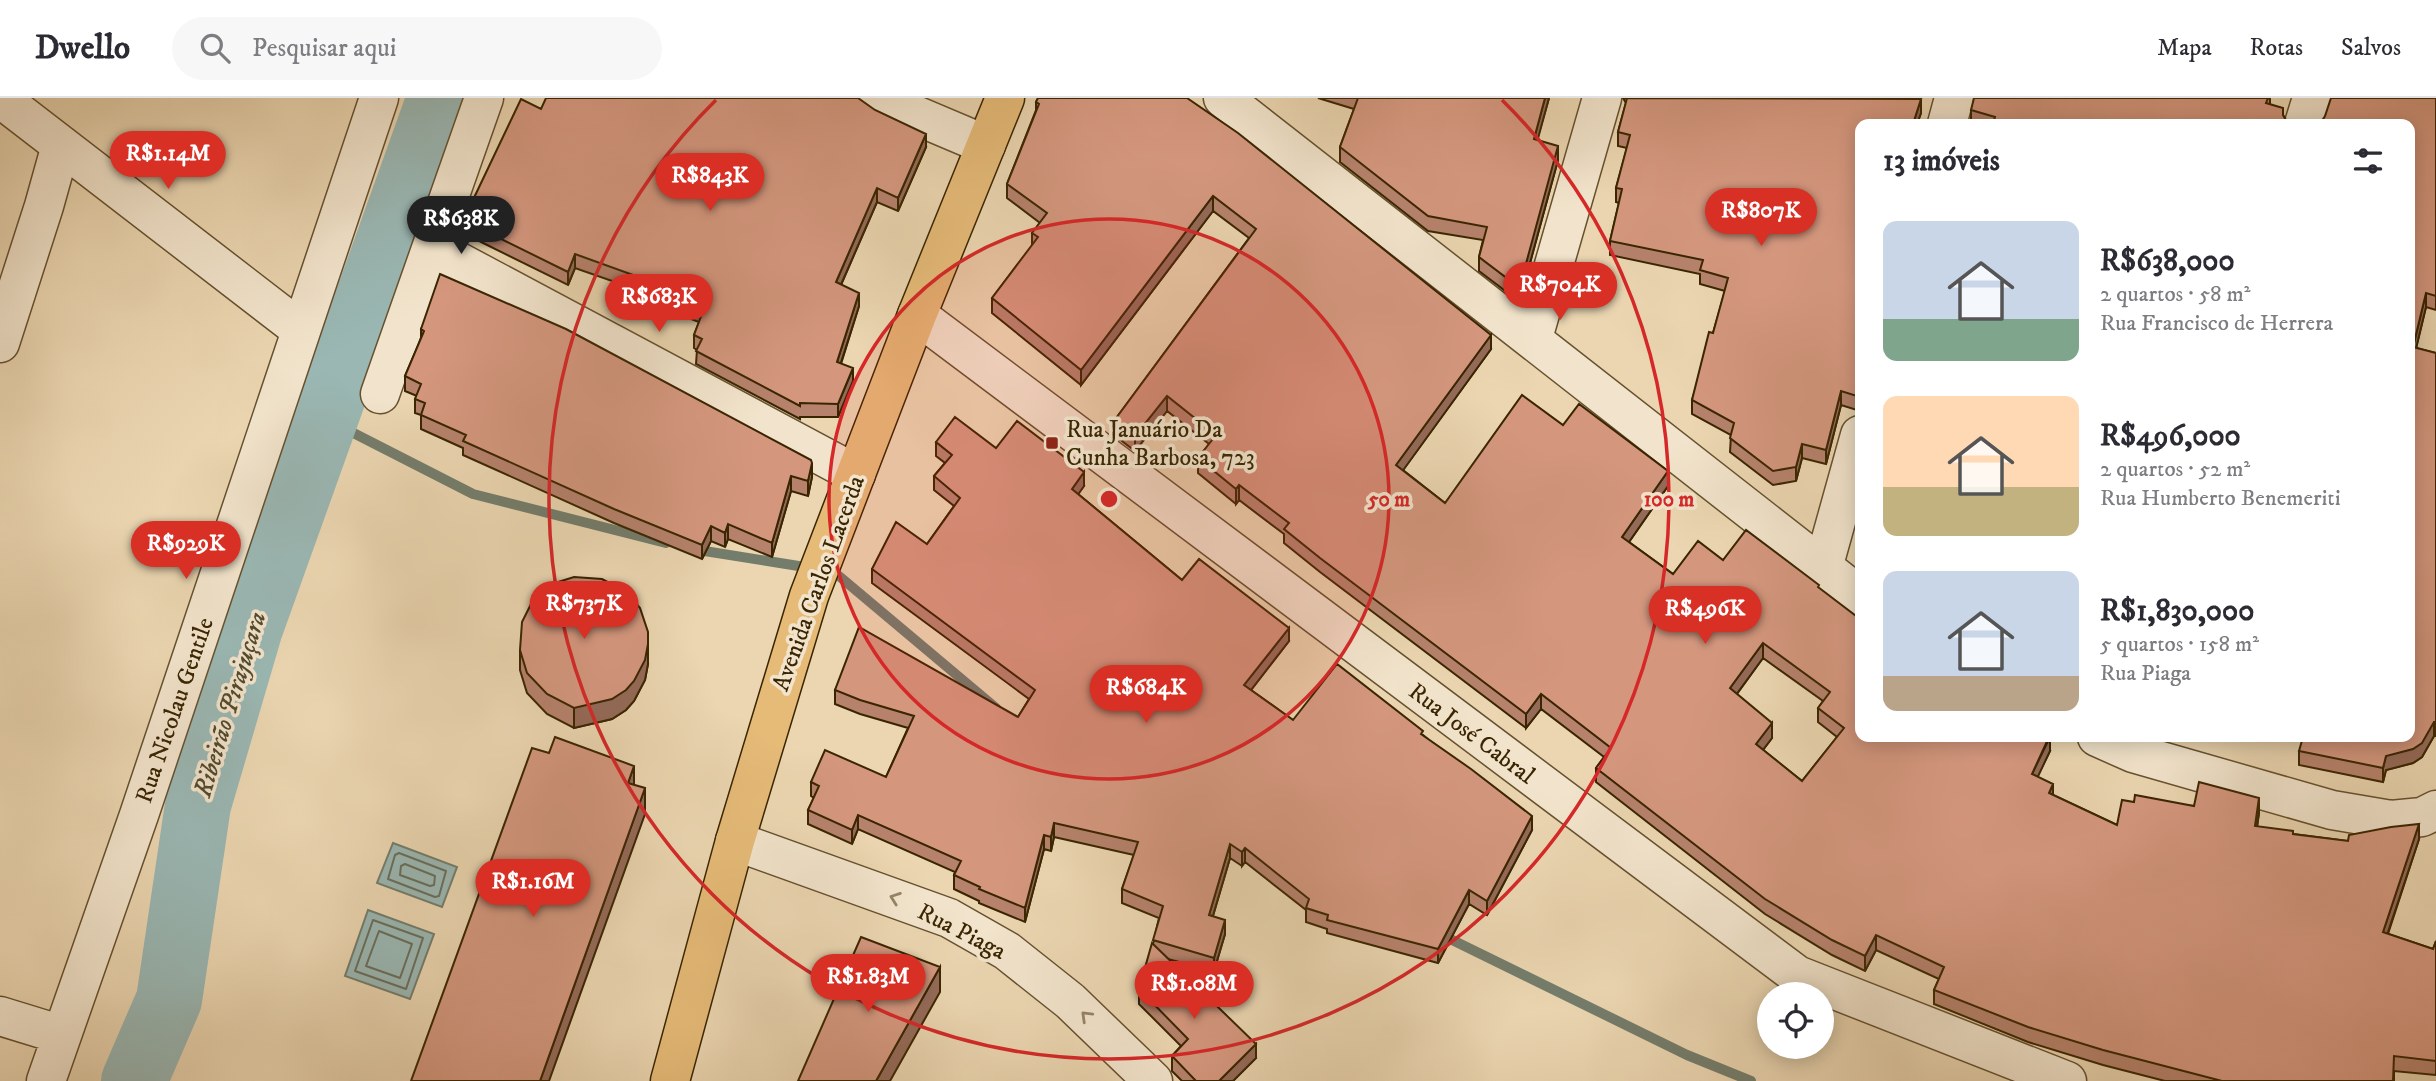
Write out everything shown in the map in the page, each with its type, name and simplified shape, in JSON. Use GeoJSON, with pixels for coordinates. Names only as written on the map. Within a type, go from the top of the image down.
{"type":"FeatureCollection","features":[{"type":"Feature","properties":{"kind":"main road","name":"Avenida Carlos Lacerda"},"geometry":{"type":"LineString","coordinates":[[670,1081],[735,841],[809,596],[917,315],[1005,98]]}},
{"type":"Feature","properties":{"kind":"street"},"geometry":{"type":"LineString","coordinates":[[0,98],[301,330]]}},
{"type":"Feature","properties":{"kind":"street","name":"Rua Nicolau Gentile"},"geometry":{"type":"LineString","coordinates":[[46,1081],[139,815],[379,98]]}},
{"type":"Feature","properties":{"kind":"street"},"geometry":{"type":"LineString","coordinates":[[380,394],[484,98]]}},
{"type":"Feature","properties":{"kind":"street"},"geometry":{"type":"LineString","coordinates":[[875,98],[986,145]]}},
{"type":"Feature","properties":{"kind":"street"},"geometry":{"type":"LineString","coordinates":[[1223,98],[1257,109],[1533,338],[1855,592]]}},
{"type":"Feature","properties":{"kind":"street"},"geometry":{"type":"LineString","coordinates":[[1533,338],[1602,98]]}},
{"type":"Feature","properties":{"kind":"street"},"geometry":{"type":"LineString","coordinates":[[1948,119],[1954,98]]}},
{"type":"Feature","properties":{"kind":"street"},"geometry":{"type":"LineString","coordinates":[[2306,119],[2312,98]]}},
{"type":"Feature","properties":{"kind":"street"},"geometry":{"type":"LineString","coordinates":[[0,343],[61,145]]}},
{"type":"Feature","properties":{"kind":"street"},"geometry":{"type":"LineString","coordinates":[[433,248],[856,474]]}},
{"type":"Feature","properties":{"kind":"street","name":"Rua José Cabral"},"geometry":{"type":"LineString","coordinates":[[917,315],[1797,975],[2067,1081]]}},
{"type":"Feature","properties":{"kind":"street"},"geometry":{"type":"LineString","coordinates":[[1823,568],[1855,453]]}},
{"type":"Feature","properties":{"kind":"street"},"geometry":{"type":"LineString","coordinates":[[2136,745],[2332,810],[2391,820],[2422,817],[2436,810]]}},
{"type":"Feature","properties":{"kind":"street","name":"Rua Piaga"},"geometry":{"type":"LineString","coordinates":[[735,841],[949,918],[1007,951],[1070,1001],[1153,1081]]}},
{"type":"Feature","properties":{"kind":"street"},"geometry":{"type":"LineString","coordinates":[[0,1016],[62,1035]]}},
{"type":"Feature","properties":{"kind":"water"},"geometry":{"type":"Polygon","coordinates":[[[393,843],[457,867],[442,907],[377,883],[393,843]]]}},
{"type":"Feature","properties":{"kind":"water"},"geometry":{"type":"Polygon","coordinates":[[[368,910],[434,934],[410,999],[345,976],[368,910]]]}},
{"type":"Feature","properties":{"kind":"building"},"geometry":{"type":"Polygon","coordinates":[[[546,98],[858,98],[875,110],[926,134],[898,198],[877,188],[836,282],[859,293],[837,362],[853,368],[838,404],[800,403],[800,406],[696,351],[702,339],[694,335],[703,311],[658,292],[661,285],[575,254],[568,272],[477,227],[472,202],[521,99],[541,109],[546,98]]]}},
{"type":"Feature","properties":{"kind":"building"},"geometry":{"type":"Polygon","coordinates":[[[1038,98],[1187,98],[1238,133],[1491,335],[1396,465],[1445,503],[1522,395],[1563,425],[1579,404],[1668,471],[1622,537],[1673,574],[1698,541],[1723,560],[1746,530],[1819,585],[1818,587],[1855,615],[1855,742],[2047,742],[2032,774],[2053,784],[2049,793],[2117,825],[2122,800],[2134,802],[2135,795],[2194,806],[2199,782],[2259,798],[2255,826],[2293,831],[2293,834],[2348,841],[2349,835],[2419,824],[2383,932],[2433,949],[2436,941],[2436,1061],[2394,1056],[2393,1081],[2222,1081],[2028,1027],[1934,990],[1944,967],[1876,935],[1865,956],[1832,940],[1765,899],[1596,768],[1611,748],[1541,694],[1526,714],[1284,529],[1289,523],[1239,485],[1236,489],[1198,458],[1216,435],[1167,396],[1135,436],[1114,421],[1256,229],[1213,196],[1081,370],[992,298],[1038,237],[1032,233],[1047,213],[1007,184],[1039,104],[1036,102],[1038,98]],[[1763,643],[1730,688],[1772,723],[1756,744],[1802,781],[1844,728],[1818,708],[1830,692],[1763,643]]]}},
{"type":"Feature","properties":{"kind":"building"},"geometry":{"type":"Polygon","coordinates":[[[1358,98],[1545,98],[1534,139],[1558,146],[1524,271],[1508,279],[1479,257],[1487,227],[1428,216],[1340,147],[1358,98]]]}},
{"type":"Feature","properties":{"kind":"building"},"geometry":{"type":"Polygon","coordinates":[[[1627,98],[1921,99],[1915,119],[1855,119],[1855,395],[1841,391],[1826,450],[1802,444],[1796,467],[1773,471],[1730,438],[1734,423],[1692,400],[1709,332],[1713,333],[1728,278],[1700,270],[1703,260],[1610,241],[1622,189],[1616,188],[1630,135],[1618,132],[1627,98]]]}},
{"type":"Feature","properties":{"kind":"building"},"geometry":{"type":"Polygon","coordinates":[[[1974,98],[2268,98],[2266,103],[2283,108],[2285,119],[1994,119],[1971,110],[1974,98]]]}},
{"type":"Feature","properties":{"kind":"building"},"geometry":{"type":"Polygon","coordinates":[[[2331,98],[2436,98],[2436,296],[2426,293],[2415,339],[2415,119],[2323,119],[2331,98]]]}},
{"type":"Feature","properties":{"kind":"building"},"geometry":{"type":"Polygon","coordinates":[[[440,274],[566,329],[811,460],[808,481],[791,476],[772,543],[728,524],[725,533],[711,526],[702,545],[614,509],[463,441],[466,435],[421,415],[425,403],[415,399],[421,384],[405,376],[424,331],[421,329],[440,274]]]}},
{"type":"Feature","properties":{"kind":"building"},"geometry":{"type":"Polygon","coordinates":[[[2415,348],[2436,353],[2436,722],[2422,743],[2413,749],[2386,756],[2383,768],[2299,751],[2302,742],[2415,742],[2415,348]]]}},
{"type":"Feature","properties":{"kind":"building"},"geometry":{"type":"Polygon","coordinates":[[[955,417],[996,448],[1017,421],[1084,472],[1072,489],[1182,580],[1199,559],[1289,628],[1244,685],[1293,720],[1337,664],[1423,731],[1421,734],[1532,816],[1487,901],[1469,890],[1438,949],[1327,920],[1328,915],[1306,908],[1309,899],[1245,848],[1242,852],[1230,844],[1209,915],[1225,920],[1214,958],[1153,940],[1163,906],[1122,889],[1138,842],[1054,823],[1051,837],[1044,835],[1025,908],[979,889],[980,887],[954,875],[961,861],[858,815],[852,830],[808,810],[819,786],[811,782],[825,750],[886,777],[914,716],[835,690],[859,627],[1018,717],[1035,690],[872,569],[896,522],[927,544],[960,498],[934,476],[952,455],[936,442],[955,417]]]}},
{"type":"Feature","properties":{"kind":"building"},"geometry":{"type":"Polygon","coordinates":[[[574,577],[602,579],[627,592],[640,608],[648,632],[648,644],[645,660],[626,690],[612,699],[574,708],[547,694],[527,673],[520,650],[522,622],[533,600],[541,591],[555,583],[574,577]]]}},
{"type":"Feature","properties":{"kind":"building"},"geometry":{"type":"Polygon","coordinates":[[[555,737],[634,766],[628,783],[645,788],[540,1081],[411,1081],[532,748],[549,753],[555,737]]]}},
{"type":"Feature","properties":{"kind":"building"},"geometry":{"type":"Polygon","coordinates":[[[861,937],[940,967],[876,1081],[798,1081],[861,937]]]}},
{"type":"Feature","properties":{"kind":"building"},"geometry":{"type":"Polygon","coordinates":[[[1152,943],[1256,1044],[1219,1081],[1196,1081],[1172,1056],[1188,1039],[1139,989],[1152,943]]]}},
{"type":"Feature","properties":{"kind":"waterway","name":"Ribeirão Pirajuçara"},"geometry":{"type":"LineString","coordinates":[[134,1081],[169,1000],[198,805],[250,628],[440,98]]}},
{"type":"Feature","properties":{"kind":"waterway"},"geometry":{"type":"LineString","coordinates":[[326,419],[473,494],[666,543]]}},
{"type":"Feature","properties":{"kind":"waterway"},"geometry":{"type":"LineString","coordinates":[[692,549],[811,568]]}},
{"type":"Feature","properties":{"kind":"waterway"},"geometry":{"type":"LineString","coordinates":[[827,571],[833,571],[996,708]]}},
{"type":"Feature","properties":{"kind":"waterway"},"geometry":{"type":"LineString","coordinates":[[1440,934],[1687,1055],[1751,1081]]}},
{"type":"Feature","properties":{"kind":"place","name":"Rua Januário Da Cunha Barbosa, 723"},"geometry":{"type":"Point","coordinates":[1052,443]}}]}
